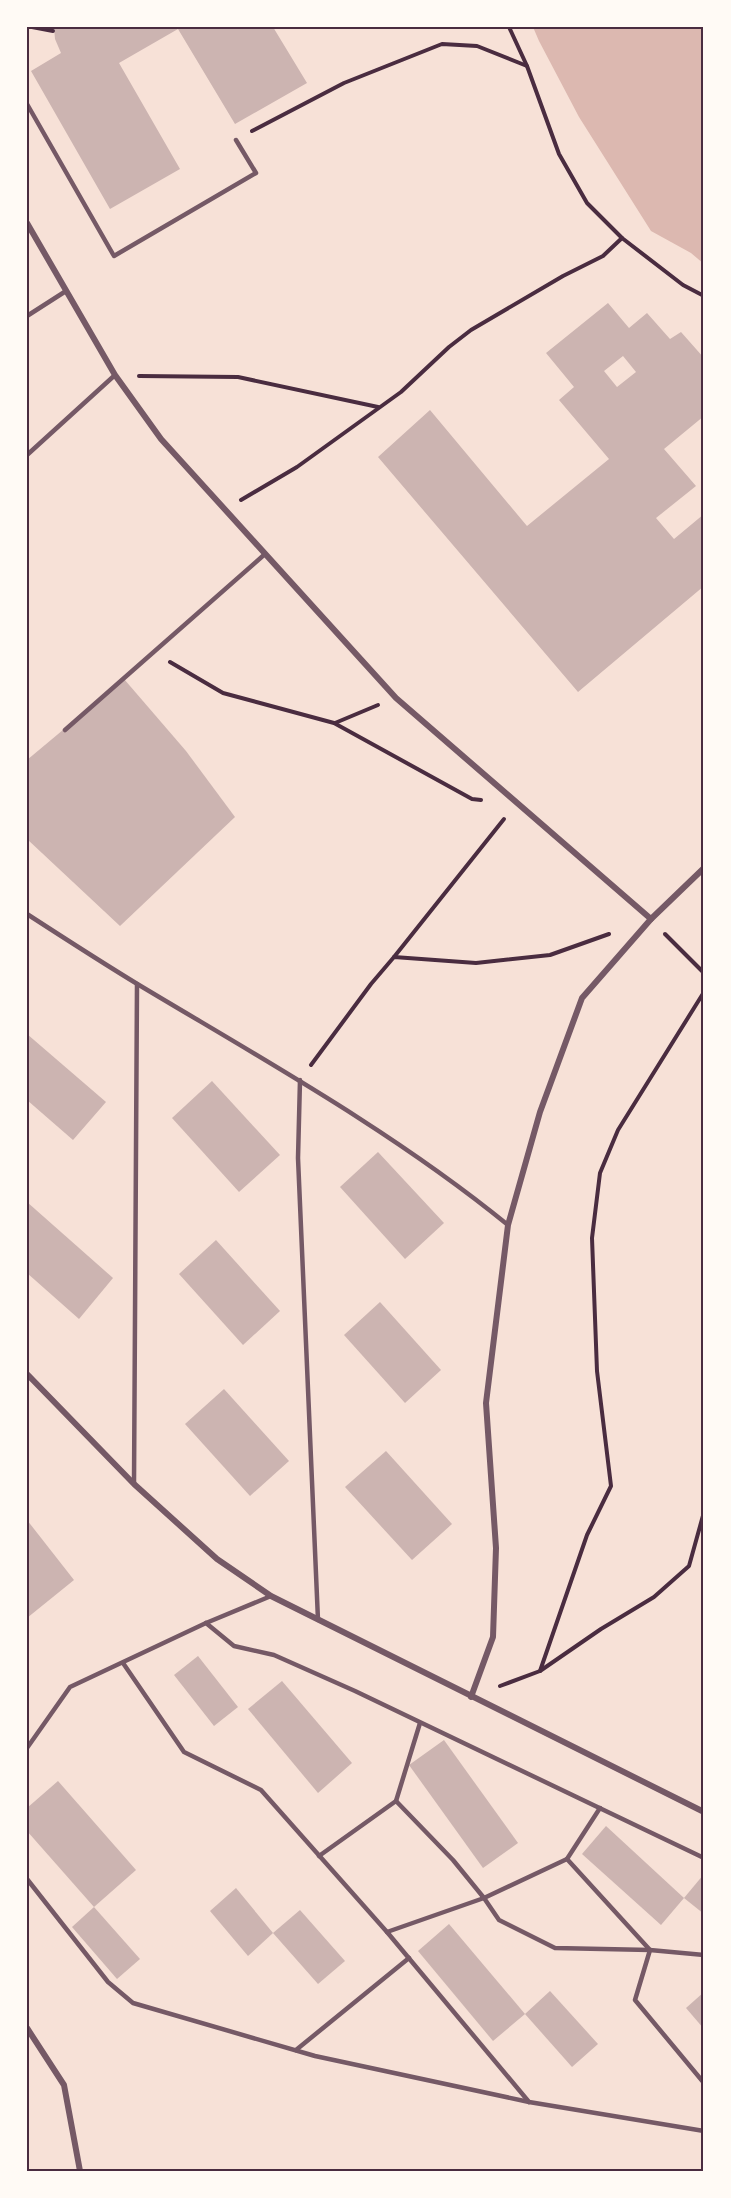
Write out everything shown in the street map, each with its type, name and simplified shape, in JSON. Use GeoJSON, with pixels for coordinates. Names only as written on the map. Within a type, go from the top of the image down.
{"type":"FeatureCollection","features":[{"type":"Feature","properties":{"kind":"street"},"geometry":{"type":"LineString","coordinates":[[27,224],[115,375],[161,439],[396,698],[651,919]]}},
{"type":"Feature","properties":{"kind":"street"},"geometry":{"type":"LineString","coordinates":[[471,1697],[493,1637],[496,1548],[486,1403],[508,1225],[540,1112],[582,998],[651,919],[704,868]]}},
{"type":"Feature","properties":{"kind":"street"},"geometry":{"type":"LineString","coordinates":[[27,1374],[134,1484],[217,1560],[270,1596],[704,1812]]}},
{"type":"Feature","properties":{"kind":"street"},"geometry":{"type":"LineString","coordinates":[[27,2028],[64,2085],[80,2171]]}},
{"type":"Feature","properties":{"kind":"lane"},"geometry":{"type":"LineString","coordinates":[[27,104],[114,256],[256,172],[236,140]]}},
{"type":"Feature","properties":{"kind":"lane"},"geometry":{"type":"LineString","coordinates":[[27,316],[66,291]]}},
{"type":"Feature","properties":{"kind":"lane"},"geometry":{"type":"LineString","coordinates":[[27,455],[115,375]]}},
{"type":"Feature","properties":{"kind":"lane"},"geometry":{"type":"LineString","coordinates":[[65,730],[265,554]]}},
{"type":"Feature","properties":{"kind":"lane"},"geometry":{"type":"LineString","coordinates":[[27,914],[137,984],[300,1080],[434,1168],[508,1225]]}},
{"type":"Feature","properties":{"kind":"lane"},"geometry":{"type":"LineString","coordinates":[[134,1484],[137,984]]}},
{"type":"Feature","properties":{"kind":"lane"},"geometry":{"type":"LineString","coordinates":[[300,1080],[298,1158],[318,1620]]}},
{"type":"Feature","properties":{"kind":"lane"},"geometry":{"type":"LineString","coordinates":[[27,1748],[70,1687],[206,1623],[270,1596]]}},
{"type":"Feature","properties":{"kind":"lane"},"geometry":{"type":"LineString","coordinates":[[206,1623],[234,1646],[274,1655],[704,1858]]}},
{"type":"Feature","properties":{"kind":"lane"},"geometry":{"type":"LineString","coordinates":[[123,1663],[184,1752],[261,1790],[387,1932],[529,2102]]}},
{"type":"Feature","properties":{"kind":"lane"},"geometry":{"type":"LineString","coordinates":[[319,1856],[396,1801],[420,1723]]}},
{"type":"Feature","properties":{"kind":"lane"},"geometry":{"type":"LineString","coordinates":[[396,1801],[453,1860],[499,1920],[555,1948],[650,1950],[704,1955]]}},
{"type":"Feature","properties":{"kind":"lane"},"geometry":{"type":"LineString","coordinates":[[387,1932],[484,1898],[567,1859],[600,1808]]}},
{"type":"Feature","properties":{"kind":"lane"},"geometry":{"type":"LineString","coordinates":[[567,1859],[650,1950]]}},
{"type":"Feature","properties":{"kind":"lane"},"geometry":{"type":"LineString","coordinates":[[27,1879],[108,1982],[133,2003],[296,2050],[529,2102],[704,2131]]}},
{"type":"Feature","properties":{"kind":"lane"},"geometry":{"type":"LineString","coordinates":[[650,1950],[635,2000],[704,2083]]}},
{"type":"Feature","properties":{"kind":"lane"},"geometry":{"type":"LineString","coordinates":[[296,2050],[409,1958]]}},
{"type":"Feature","properties":{"kind":"path"},"geometry":{"type":"LineString","coordinates":[[32,27],[53,31]]}},
{"type":"Feature","properties":{"kind":"path"},"geometry":{"type":"LineString","coordinates":[[509,27],[527,66],[559,154],[587,203],[622,238],[683,285],[704,296]]}},
{"type":"Feature","properties":{"kind":"path"},"geometry":{"type":"LineString","coordinates":[[236,140],[344,83],[442,44],[477,46],[527,66]]}},
{"type":"Feature","properties":{"kind":"path"},"geometry":{"type":"LineString","coordinates":[[226,509],[297,467],[400,392],[471,330],[563,276],[603,256],[622,238]]}},
{"type":"Feature","properties":{"kind":"path"},"geometry":{"type":"LineString","coordinates":[[115,375],[238,377],[378,407]]}},
{"type":"Feature","properties":{"kind":"path"},"geometry":{"type":"LineString","coordinates":[[154,652],[223,693],[334,723],[472,799],[518,802]]}},
{"type":"Feature","properties":{"kind":"path"},"geometry":{"type":"LineString","coordinates":[[334,723],[396,698]]}},
{"type":"Feature","properties":{"kind":"path"},"geometry":{"type":"LineString","coordinates":[[300,1080],[371,984],[518,802]]}},
{"type":"Feature","properties":{"kind":"path"},"geometry":{"type":"LineString","coordinates":[[394,957],[476,963],[550,955],[651,919],[704,973]]}},
{"type":"Feature","properties":{"kind":"path"},"geometry":{"type":"LineString","coordinates":[[540,1671],[587,1535],[611,1486],[597,1371],[592,1238],[600,1173],[618,1130],[704,992]]}},
{"type":"Feature","properties":{"kind":"path"},"geometry":{"type":"LineString","coordinates":[[471,1697],[540,1671],[654,1597],[689,1566],[704,1512]]}},
{"type":"Feature","properties":{"kind":"shaded area"},"geometry":{"type":"Polygon","coordinates":[[[533,27],[704,27],[704,264],[691,253],[651,231],[579,117],[533,27]]]}},
{"type":"Feature","properties":{"kind":"building"},"geometry":{"type":"Polygon","coordinates":[[[54,27],[273,27],[307,83],[235,124],[178,29],[119,63],[180,169],[110,209],[31,71],[61,53],[55,39],[54,27]]]}},
{"type":"Feature","properties":{"kind":"building"},"geometry":{"type":"Polygon","coordinates":[[[608,303],[629,328],[647,313],[670,339],[681,332],[704,358],[704,416],[664,449],[696,486],[656,518],[674,539],[704,514],[704,586],[578,692],[378,457],[430,410],[527,526],[609,459],[559,400],[574,387],[546,353],[608,303]],[[623,356],[604,371],[617,387],[636,372],[623,356]]]}},
{"type":"Feature","properties":{"kind":"building"},"geometry":{"type":"Polygon","coordinates":[[[124,679],[186,751],[235,817],[120,926],[27,839],[27,760],[124,679]]]}},
{"type":"Feature","properties":{"kind":"building"},"geometry":{"type":"Polygon","coordinates":[[[27,1034],[106,1102],[73,1140],[27,1100],[27,1034]]]}},
{"type":"Feature","properties":{"kind":"building"},"geometry":{"type":"Polygon","coordinates":[[[212,1081],[280,1155],[239,1192],[172,1118],[212,1081]]]}},
{"type":"Feature","properties":{"kind":"building"},"geometry":{"type":"Polygon","coordinates":[[[378,1152],[444,1223],[405,1259],[340,1187],[378,1152]]]}},
{"type":"Feature","properties":{"kind":"building"},"geometry":{"type":"Polygon","coordinates":[[[27,1202],[113,1278],[79,1319],[27,1273],[27,1202]]]}},
{"type":"Feature","properties":{"kind":"building"},"geometry":{"type":"Polygon","coordinates":[[[216,1240],[280,1311],[243,1345],[179,1274],[216,1240]]]}},
{"type":"Feature","properties":{"kind":"building"},"geometry":{"type":"Polygon","coordinates":[[[380,1302],[441,1370],[405,1403],[344,1335],[380,1302]]]}},
{"type":"Feature","properties":{"kind":"building"},"geometry":{"type":"Polygon","coordinates":[[[224,1389],[289,1461],[250,1496],[185,1424],[224,1389]]]}},
{"type":"Feature","properties":{"kind":"building"},"geometry":{"type":"Polygon","coordinates":[[[386,1451],[452,1524],[412,1560],[345,1487],[386,1451]]]}},
{"type":"Feature","properties":{"kind":"building"},"geometry":{"type":"Polygon","coordinates":[[[27,1520],[74,1580],[27,1618],[27,1520]]]}},
{"type":"Feature","properties":{"kind":"building"},"geometry":{"type":"Polygon","coordinates":[[[198,1656],[238,1707],[214,1726],[174,1675],[198,1656]]]}},
{"type":"Feature","properties":{"kind":"building"},"geometry":{"type":"Polygon","coordinates":[[[282,1681],[352,1763],[318,1793],[248,1709],[282,1681]]]}},
{"type":"Feature","properties":{"kind":"building"},"geometry":{"type":"Polygon","coordinates":[[[444,1740],[518,1843],[483,1868],[409,1765],[444,1740]]]}},
{"type":"Feature","properties":{"kind":"building"},"geometry":{"type":"Polygon","coordinates":[[[58,1781],[136,1870],[94,1907],[27,1831],[27,1808],[58,1781]]]}},
{"type":"Feature","properties":{"kind":"building"},"geometry":{"type":"Polygon","coordinates":[[[606,1826],[684,1898],[661,1925],[582,1854],[606,1826]]]}},
{"type":"Feature","properties":{"kind":"building"},"geometry":{"type":"Polygon","coordinates":[[[704,1874],[704,1914],[684,1898],[704,1874]]]}},
{"type":"Feature","properties":{"kind":"building"},"geometry":{"type":"Polygon","coordinates":[[[236,1888],[273,1933],[248,1956],[210,1911],[236,1888]]]}},
{"type":"Feature","properties":{"kind":"building"},"geometry":{"type":"Polygon","coordinates":[[[94,1907],[140,1959],[117,1979],[72,1927],[94,1907]]]}},
{"type":"Feature","properties":{"kind":"building"},"geometry":{"type":"Polygon","coordinates":[[[300,1910],[345,1961],[318,1984],[273,1933],[300,1910]]]}},
{"type":"Feature","properties":{"kind":"building"},"geometry":{"type":"Polygon","coordinates":[[[449,1924],[525,2014],[493,2041],[418,1951],[449,1924]]]}},
{"type":"Feature","properties":{"kind":"building"},"geometry":{"type":"Polygon","coordinates":[[[550,1991],[598,2044],[572,2067],[525,2014],[550,1991]]]}},
{"type":"Feature","properties":{"kind":"building"},"geometry":{"type":"Polygon","coordinates":[[[704,1992],[704,2029],[686,2008],[704,1992]]]}}]}
